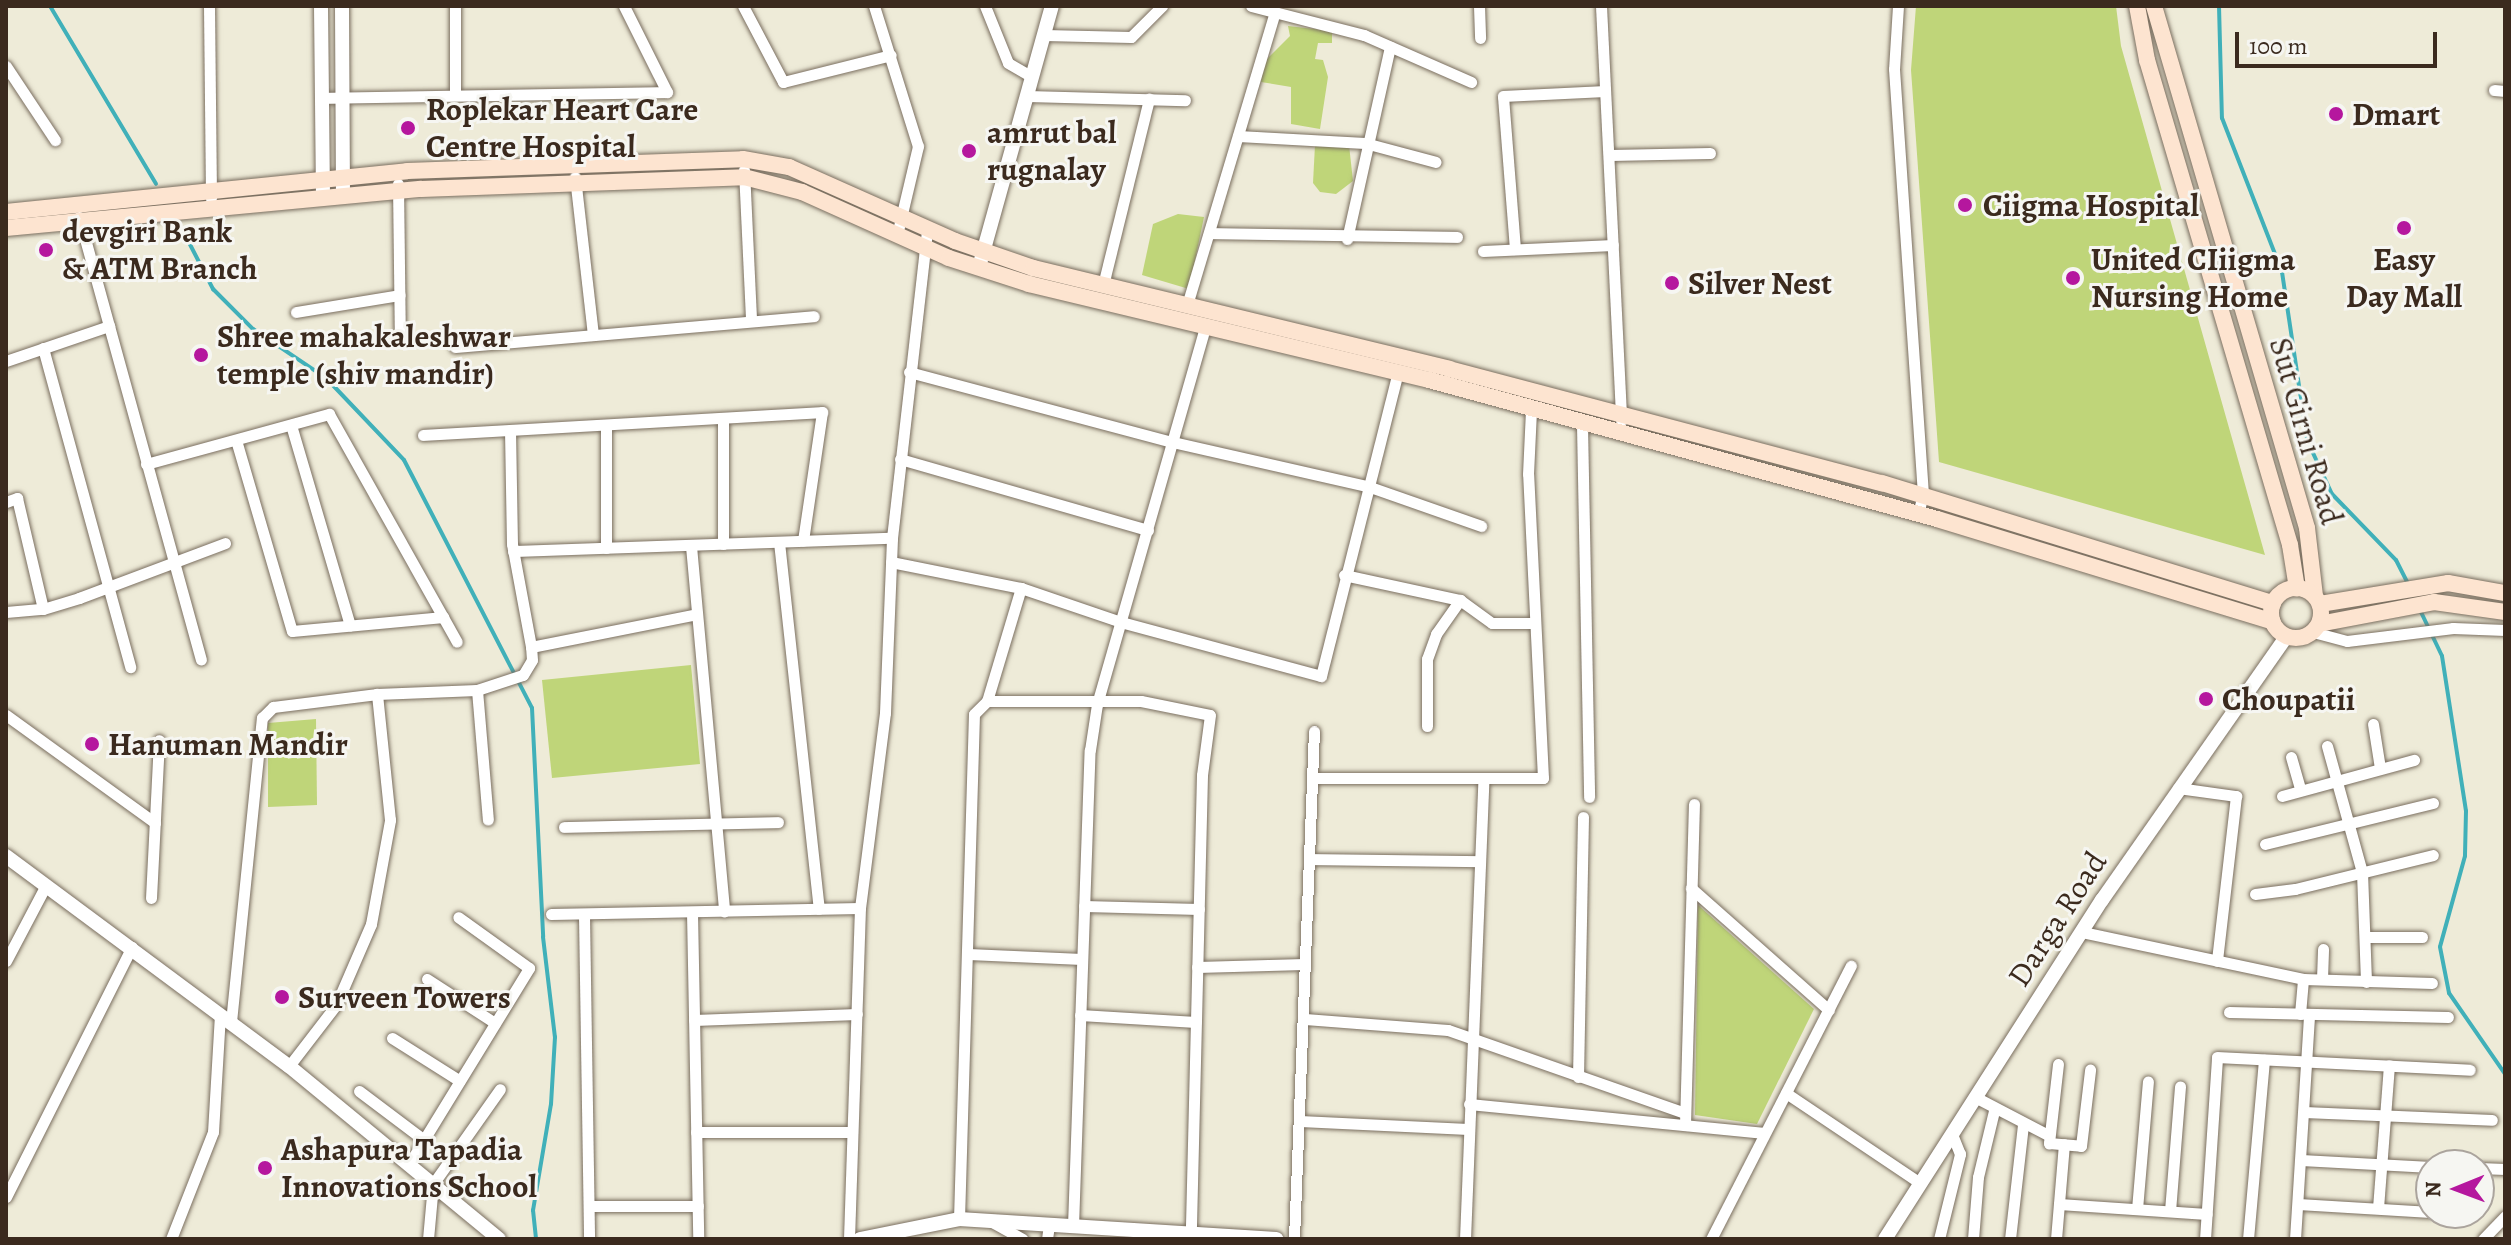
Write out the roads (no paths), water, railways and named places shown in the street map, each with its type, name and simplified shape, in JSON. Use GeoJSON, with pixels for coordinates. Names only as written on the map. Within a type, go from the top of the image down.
{"type":"FeatureCollection","features":[{"type":"Feature","properties":{"kind":"main road"},"geometry":{"type":"LineString","coordinates":[[2137,6],[2147,60],[2290,545],[2297,588],[2317,600],[2448,583],[2505,593]]}},
{"type":"Feature","properties":{"kind":"main road","name":"Sut Girni Road"},"geometry":{"type":"LineString","coordinates":[[2154,6],[2307,528],[2317,600]]}},
{"type":"Feature","properties":{"kind":"main road"},"geometry":{"type":"LineString","coordinates":[[6,212],[78,212],[211,199],[323,179],[398,172],[743,159],[789,167],[927,229],[981,259],[1205,328],[1397,375],[1918,514],[2273,622],[2286,637],[2349,619],[2434,602],[2505,612]]}},
{"type":"Feature","properties":{"kind":"main road"},"geometry":{"type":"LineString","coordinates":[[211,199],[323,197],[398,191],[744,177],[802,192],[925,247],[1187,305],[1923,494],[2273,603],[2297,588]]}},
{"type":"Feature","properties":{"kind":"main road"},"geometry":{"type":"LineString","coordinates":[[6,228],[78,212]]}},
{"type":"Feature","properties":{"kind":"main road"},"geometry":{"type":"LineString","coordinates":[[2316,628],[2317,600]]}},
{"type":"Feature","properties":{"kind":"main road"},"geometry":{"type":"LineString","coordinates":[[2273,603],[2273,622]]}},
{"type":"Feature","properties":{"kind":"street"},"geometry":{"type":"LineString","coordinates":[[209,6],[211,199]]}},
{"type":"Feature","properties":{"kind":"street"},"geometry":{"type":"LineString","coordinates":[[321,6],[323,197]]}},
{"type":"Feature","properties":{"kind":"street"},"geometry":{"type":"LineString","coordinates":[[342,6],[343,195]]}},
{"type":"Feature","properties":{"kind":"street"},"geometry":{"type":"LineString","coordinates":[[455,6],[455,95]]}},
{"type":"Feature","properties":{"kind":"street"},"geometry":{"type":"LineString","coordinates":[[322,98],[667,92],[624,6]]}},
{"type":"Feature","properties":{"kind":"street"},"geometry":{"type":"LineString","coordinates":[[743,6],[783,82],[891,55]]}},
{"type":"Feature","properties":{"kind":"street"},"geometry":{"type":"LineString","coordinates":[[874,6],[918,146],[897,235]]}},
{"type":"Feature","properties":{"kind":"street"},"geometry":{"type":"LineString","coordinates":[[985,6],[1008,63],[1032,77]]}},
{"type":"Feature","properties":{"kind":"street"},"geometry":{"type":"LineString","coordinates":[[981,259],[1052,6]]}},
{"type":"Feature","properties":{"kind":"street"},"geometry":{"type":"LineString","coordinates":[[1044,35],[1131,37],[1162,6]]}},
{"type":"Feature","properties":{"kind":"street"},"geometry":{"type":"LineString","coordinates":[[1251,6],[1390,47],[1471,82]]}},
{"type":"Feature","properties":{"kind":"street"},"geometry":{"type":"LineString","coordinates":[[1479,6],[1480,38]]}},
{"type":"Feature","properties":{"kind":"street"},"geometry":{"type":"LineString","coordinates":[[1601,6],[1623,435]]}},
{"type":"Feature","properties":{"kind":"street"},"geometry":{"type":"LineString","coordinates":[[1898,6],[1894,69],[1923,494],[1918,514]]}},
{"type":"Feature","properties":{"kind":"street"},"geometry":{"type":"LineString","coordinates":[[1187,305],[1275,12]]}},
{"type":"Feature","properties":{"kind":"street"},"geometry":{"type":"LineString","coordinates":[[1347,239],[1365,143],[1390,47]]}},
{"type":"Feature","properties":{"kind":"street"},"geometry":{"type":"LineString","coordinates":[[6,66],[55,140]]}},
{"type":"Feature","properties":{"kind":"street"},"geometry":{"type":"LineString","coordinates":[[1515,249],[1503,96],[1605,91]]}},
{"type":"Feature","properties":{"kind":"street"},"geometry":{"type":"LineString","coordinates":[[1027,96],[1185,100]]}},
{"type":"Feature","properties":{"kind":"street"},"geometry":{"type":"LineString","coordinates":[[1103,285],[1149,99]]}},
{"type":"Feature","properties":{"kind":"street"},"geometry":{"type":"LineString","coordinates":[[1238,136],[1365,143],[1436,162]]}},
{"type":"Feature","properties":{"kind":"street"},"geometry":{"type":"LineString","coordinates":[[1610,155],[1710,153]]}},
{"type":"Feature","properties":{"kind":"street"},"geometry":{"type":"LineString","coordinates":[[743,159],[751,321]]}},
{"type":"Feature","properties":{"kind":"street"},"geometry":{"type":"LineString","coordinates":[[575,165],[593,335]]}},
{"type":"Feature","properties":{"kind":"street"},"geometry":{"type":"LineString","coordinates":[[398,172],[400,337]]}},
{"type":"Feature","properties":{"kind":"street"},"geometry":{"type":"LineString","coordinates":[[78,212],[146,464],[177,562],[201,659]]}},
{"type":"Feature","properties":{"kind":"street"},"geometry":{"type":"LineString","coordinates":[[849,1239],[860,908],[885,713],[892,538],[927,229]]}},
{"type":"Feature","properties":{"kind":"street"},"geometry":{"type":"LineString","coordinates":[[1209,233],[1347,239],[1457,237]]}},
{"type":"Feature","properties":{"kind":"street"},"geometry":{"type":"LineString","coordinates":[[1483,251],[1613,245]]}},
{"type":"Feature","properties":{"kind":"street"},"geometry":{"type":"LineString","coordinates":[[296,312],[400,295]]}},
{"type":"Feature","properties":{"kind":"street"},"geometry":{"type":"LineString","coordinates":[[455,347],[814,316]]}},
{"type":"Feature","properties":{"kind":"street"},"geometry":{"type":"LineString","coordinates":[[6,361],[109,326]]}},
{"type":"Feature","properties":{"kind":"street"},"geometry":{"type":"LineString","coordinates":[[1073,1226],[1090,750],[1097,704],[1205,328]]}},
{"type":"Feature","properties":{"kind":"street"},"geometry":{"type":"LineString","coordinates":[[43,348],[130,667]]}},
{"type":"Feature","properties":{"kind":"street"},"geometry":{"type":"LineString","coordinates":[[909,372],[1173,442],[1367,486],[1481,526]]}},
{"type":"Feature","properties":{"kind":"street"},"geometry":{"type":"LineString","coordinates":[[891,562],[1021,588],[1121,622],[1321,676],[1344,575],[1397,375]]}},
{"type":"Feature","properties":{"kind":"street"},"geometry":{"type":"LineString","coordinates":[[1313,778],[1483,781],[1543,778],[1528,474],[1531,410]]}},
{"type":"Feature","properties":{"kind":"street"},"geometry":{"type":"LineString","coordinates":[[423,435],[822,412],[803,541]]}},
{"type":"Feature","properties":{"kind":"street"},"geometry":{"type":"LineString","coordinates":[[146,464],[329,414],[457,642]]}},
{"type":"Feature","properties":{"kind":"street"},"geometry":{"type":"LineString","coordinates":[[723,418],[723,544]]}},
{"type":"Feature","properties":{"kind":"street"},"geometry":{"type":"LineString","coordinates":[[291,425],[350,626]]}},
{"type":"Feature","properties":{"kind":"street"},"geometry":{"type":"LineString","coordinates":[[606,425],[606,548]]}},
{"type":"Feature","properties":{"kind":"street"},"geometry":{"type":"LineString","coordinates":[[1582,425],[1589,797]]}},
{"type":"Feature","properties":{"kind":"street"},"geometry":{"type":"LineString","coordinates":[[171,1239],[213,1132],[262,718],[273,707],[293,702],[377,694],[477,690],[517,678],[532,660],[513,551],[510,430]]}},
{"type":"Feature","properties":{"kind":"street"},"geometry":{"type":"LineString","coordinates":[[236,440],[292,631],[443,617]]}},
{"type":"Feature","properties":{"kind":"street"},"geometry":{"type":"LineString","coordinates":[[900,459],[1148,530]]}},
{"type":"Feature","properties":{"kind":"street"},"geometry":{"type":"LineString","coordinates":[[6,502],[17,498],[43,609]]}},
{"type":"Feature","properties":{"kind":"street"},"geometry":{"type":"LineString","coordinates":[[513,551],[892,538]]}},
{"type":"Feature","properties":{"kind":"street"},"geometry":{"type":"LineString","coordinates":[[779,542],[819,909]]}},
{"type":"Feature","properties":{"kind":"street"},"geometry":{"type":"LineString","coordinates":[[6,612],[43,609],[225,543]]}},
{"type":"Feature","properties":{"kind":"street"},"geometry":{"type":"LineString","coordinates":[[691,546],[724,912]]}},
{"type":"Feature","properties":{"kind":"street"},"geometry":{"type":"LineString","coordinates":[[1344,575],[1460,600],[1492,623],[1535,623]]}},
{"type":"Feature","properties":{"kind":"street"},"geometry":{"type":"LineString","coordinates":[[959,1219],[974,714],[987,701],[1021,588]]}},
{"type":"Feature","properties":{"kind":"street"},"geometry":{"type":"LineString","coordinates":[[1427,726],[1427,659],[1436,634],[1460,600]]}},
{"type":"Feature","properties":{"kind":"street"},"geometry":{"type":"LineString","coordinates":[[531,647],[697,614]]}},
{"type":"Feature","properties":{"kind":"street"},"geometry":{"type":"LineString","coordinates":[[2316,628],[2347,641],[2453,628],[2505,630]]}},
{"type":"Feature","properties":{"kind":"street","name":"Darga Road"},"geometry":{"type":"LineString","coordinates":[[1885,1239],[2082,932],[2178,788],[2286,637]]}},
{"type":"Feature","properties":{"kind":"street"},"geometry":{"type":"LineString","coordinates":[[477,690],[488,820]]}},
{"type":"Feature","properties":{"kind":"street"},"geometry":{"type":"LineString","coordinates":[[289,1066],[336,1005],[371,924],[390,820],[377,694]]}},
{"type":"Feature","properties":{"kind":"street"},"geometry":{"type":"LineString","coordinates":[[987,701],[1048,698],[1097,704],[1141,701],[1210,715],[1202,775],[1187,1235]]}},
{"type":"Feature","properties":{"kind":"street"},"geometry":{"type":"LineString","coordinates":[[6,715],[155,823]]}},
{"type":"Feature","properties":{"kind":"street"},"geometry":{"type":"LineString","coordinates":[[2373,724],[2380,768]]}},
{"type":"Feature","properties":{"kind":"street"},"geometry":{"type":"LineString","coordinates":[[1294,1239],[1314,731]]}},
{"type":"Feature","properties":{"kind":"street"},"geometry":{"type":"LineString","coordinates":[[151,898],[159,740]]}},
{"type":"Feature","properties":{"kind":"street"},"geometry":{"type":"LineString","coordinates":[[2327,746],[2362,872],[2366,982]]}},
{"type":"Feature","properties":{"kind":"street"},"geometry":{"type":"LineString","coordinates":[[2291,757],[2300,789]]}},
{"type":"Feature","properties":{"kind":"street"},"geometry":{"type":"LineString","coordinates":[[2282,796],[2414,760]]}},
{"type":"Feature","properties":{"kind":"street"},"geometry":{"type":"LineString","coordinates":[[1465,1239],[1483,781]]}},
{"type":"Feature","properties":{"kind":"street"},"geometry":{"type":"LineString","coordinates":[[2178,788],[2236,796],[2217,961]]}},
{"type":"Feature","properties":{"kind":"street"},"geometry":{"type":"LineString","coordinates":[[2265,844],[2433,803]]}},
{"type":"Feature","properties":{"kind":"street"},"geometry":{"type":"LineString","coordinates":[[1685,1119],[1694,804]]}},
{"type":"Feature","properties":{"kind":"street"},"geometry":{"type":"LineString","coordinates":[[1578,1077],[1583,817]]}},
{"type":"Feature","properties":{"kind":"street"},"geometry":{"type":"LineString","coordinates":[[564,827],[778,822]]}},
{"type":"Feature","properties":{"kind":"street"},"geometry":{"type":"LineString","coordinates":[[2255,894],[2433,855]]}},
{"type":"Feature","properties":{"kind":"street"},"geometry":{"type":"LineString","coordinates":[[6,856],[289,1066],[499,1239]]}},
{"type":"Feature","properties":{"kind":"street"},"geometry":{"type":"LineString","coordinates":[[1310,859],[1479,861]]}},
{"type":"Feature","properties":{"kind":"street"},"geometry":{"type":"LineString","coordinates":[[6,961],[46,885]]}},
{"type":"Feature","properties":{"kind":"street"},"geometry":{"type":"LineString","coordinates":[[1691,888],[1829,1010]]}},
{"type":"Feature","properties":{"kind":"street"},"geometry":{"type":"LineString","coordinates":[[1084,906],[1199,909]]}},
{"type":"Feature","properties":{"kind":"street"},"geometry":{"type":"LineString","coordinates":[[551,914],[860,908]]}},
{"type":"Feature","properties":{"kind":"street"},"geometry":{"type":"LineString","coordinates":[[692,912],[698,1239]]}},
{"type":"Feature","properties":{"kind":"street"},"geometry":{"type":"LineString","coordinates":[[584,915],[589,1239]]}},
{"type":"Feature","properties":{"kind":"street"},"geometry":{"type":"LineString","coordinates":[[409,1164],[529,968],[458,917]]}},
{"type":"Feature","properties":{"kind":"street"},"geometry":{"type":"LineString","coordinates":[[2082,932],[2303,979],[2432,983]]}},
{"type":"Feature","properties":{"kind":"street"},"geometry":{"type":"LineString","coordinates":[[2366,937],[2422,937]]}},
{"type":"Feature","properties":{"kind":"street"},"geometry":{"type":"LineString","coordinates":[[6,1197],[132,947]]}},
{"type":"Feature","properties":{"kind":"street"},"geometry":{"type":"LineString","coordinates":[[2322,979],[2323,949]]}},
{"type":"Feature","properties":{"kind":"street"},"geometry":{"type":"LineString","coordinates":[[968,954],[1082,959]]}},
{"type":"Feature","properties":{"kind":"street"},"geometry":{"type":"LineString","coordinates":[[1197,967],[1304,964]]}},
{"type":"Feature","properties":{"kind":"street"},"geometry":{"type":"LineString","coordinates":[[1711,1239],[1851,966]]}},
{"type":"Feature","properties":{"kind":"street"},"geometry":{"type":"LineString","coordinates":[[427,979],[495,1023]]}},
{"type":"Feature","properties":{"kind":"street"},"geometry":{"type":"LineString","coordinates":[[2295,1239],[2307,1061],[2303,979]]}},
{"type":"Feature","properties":{"kind":"street"},"geometry":{"type":"LineString","coordinates":[[2229,1012],[2448,1017]]}},
{"type":"Feature","properties":{"kind":"street"},"geometry":{"type":"LineString","coordinates":[[694,1020],[857,1014]]}},
{"type":"Feature","properties":{"kind":"street"},"geometry":{"type":"LineString","coordinates":[[1080,1015],[1196,1022]]}},
{"type":"Feature","properties":{"kind":"street"},"geometry":{"type":"LineString","coordinates":[[1305,1019],[1448,1030],[1685,1119]]}},
{"type":"Feature","properties":{"kind":"street"},"geometry":{"type":"LineString","coordinates":[[392,1038],[460,1081]]}},
{"type":"Feature","properties":{"kind":"street"},"geometry":{"type":"LineString","coordinates":[[2205,1239],[2217,1057],[2470,1070]]}},
{"type":"Feature","properties":{"kind":"street"},"geometry":{"type":"LineString","coordinates":[[2248,1239],[2264,1060]]}},
{"type":"Feature","properties":{"kind":"street"},"geometry":{"type":"LineString","coordinates":[[2058,1064],[2049,1143],[2081,1146],[2090,1070]]}},
{"type":"Feature","properties":{"kind":"street"},"geometry":{"type":"LineString","coordinates":[[2378,1208],[2389,1065]]}},
{"type":"Feature","properties":{"kind":"street"},"geometry":{"type":"LineString","coordinates":[[2137,1209],[2148,1081]]}},
{"type":"Feature","properties":{"kind":"street"},"geometry":{"type":"LineString","coordinates":[[2170,1211],[2180,1086]]}},
{"type":"Feature","properties":{"kind":"street"},"geometry":{"type":"LineString","coordinates":[[428,1239],[433,1184],[500,1089]]}},
{"type":"Feature","properties":{"kind":"street"},"geometry":{"type":"LineString","coordinates":[[359,1091],[424,1140]]}},
{"type":"Feature","properties":{"kind":"street"},"geometry":{"type":"LineString","coordinates":[[1786,1093],[1920,1183]]}},
{"type":"Feature","properties":{"kind":"street"},"geometry":{"type":"LineString","coordinates":[[1975,1097],[1994,1111],[2048,1135]]}},
{"type":"Feature","properties":{"kind":"street"},"geometry":{"type":"LineString","coordinates":[[1469,1104],[1685,1119],[1765,1133]]}},
{"type":"Feature","properties":{"kind":"street"},"geometry":{"type":"LineString","coordinates":[[1973,1239],[1978,1177],[1994,1111]]}},
{"type":"Feature","properties":{"kind":"street"},"geometry":{"type":"LineString","coordinates":[[2304,1112],[2492,1120]]}},
{"type":"Feature","properties":{"kind":"street"},"geometry":{"type":"LineString","coordinates":[[1300,1121],[1468,1129]]}},
{"type":"Feature","properties":{"kind":"street"},"geometry":{"type":"LineString","coordinates":[[2010,1239],[2023,1125]]}},
{"type":"Feature","properties":{"kind":"street"},"geometry":{"type":"LineString","coordinates":[[696,1132],[852,1132]]}},
{"type":"Feature","properties":{"kind":"street"},"geometry":{"type":"LineString","coordinates":[[1939,1239],[1960,1154],[1952,1134]]}},
{"type":"Feature","properties":{"kind":"street"},"geometry":{"type":"LineString","coordinates":[[2056,1239],[2064,1144]]}},
{"type":"Feature","properties":{"kind":"street"},"geometry":{"type":"LineString","coordinates":[[2301,1160],[2415,1166]]}},
{"type":"Feature","properties":{"kind":"street"},"geometry":{"type":"LineString","coordinates":[[2059,1204],[2207,1214]]}},
{"type":"Feature","properties":{"kind":"street"},"geometry":{"type":"LineString","coordinates":[[2298,1204],[2415,1211]]}},
{"type":"Feature","properties":{"kind":"street"},"geometry":{"type":"LineString","coordinates":[[589,1206],[698,1206]]}},
{"type":"Feature","properties":{"kind":"street"},"geometry":{"type":"LineString","coordinates":[[2483,1239],[2505,1216]]}},
{"type":"Feature","properties":{"kind":"street"},"geometry":{"type":"LineString","coordinates":[[860,1239],[921,1232],[959,1219],[991,1221],[1048,1232],[1073,1226],[1276,1239]]}},
{"type":"Feature","properties":{"kind":"street"},"geometry":{"type":"LineString","coordinates":[[991,1221],[1023,1239]]}},
{"type":"Feature","properties":{"kind":"waterway"},"geometry":{"type":"LineString","coordinates":[[50,6],[156,184]]}},
{"type":"Feature","properties":{"kind":"waterway"},"geometry":{"type":"LineString","coordinates":[[2219,6],[2222,118],[2282,272],[2307,440],[2332,494],[2396,560],[2408,584]]}},
{"type":"Feature","properties":{"kind":"waterway"},"geometry":{"type":"LineString","coordinates":[[182,229],[213,289],[253,329],[326,378],[404,460],[532,708],[543,937],[555,1037],[551,1104],[533,1210],[536,1239]]}},
{"type":"Feature","properties":{"kind":"waterway"},"geometry":{"type":"LineString","coordinates":[[2420,610],[2442,656],[2466,811],[2465,856],[2440,947],[2449,993],[2505,1074]]}},
{"type":"Feature","properties":{"kind":"place","name":"Dmart"},"geometry":{"type":"Point","coordinates":[2336,114]}},
{"type":"Feature","properties":{"kind":"place","name":"Roplekar Heart Care Centre Hospital"},"geometry":{"type":"Point","coordinates":[408,128]}},
{"type":"Feature","properties":{"kind":"place","name":"amrut bal rugnalay"},"geometry":{"type":"Point","coordinates":[969,151]}},
{"type":"Feature","properties":{"kind":"place","name":"Ciigma Hospital"},"geometry":{"type":"Point","coordinates":[1965,205]}},
{"type":"Feature","properties":{"kind":"place","name":"Easy Day Mall"},"geometry":{"type":"Point","coordinates":[2404,228]}},
{"type":"Feature","properties":{"kind":"place","name":"devgiri Bank & ATM Branch"},"geometry":{"type":"Point","coordinates":[46,250]}},
{"type":"Feature","properties":{"kind":"place","name":"United CIiigma Nursing Home"},"geometry":{"type":"Point","coordinates":[2073,278]}},
{"type":"Feature","properties":{"kind":"place","name":"Silver Nest"},"geometry":{"type":"Point","coordinates":[1672,283]}},
{"type":"Feature","properties":{"kind":"place","name":"Shree mahakaleshwar temple (shiv mandir)"},"geometry":{"type":"Point","coordinates":[201,355]}},
{"type":"Feature","properties":{"kind":"place","name":"Choupatii"},"geometry":{"type":"Point","coordinates":[2206,699]}},
{"type":"Feature","properties":{"kind":"place","name":"Hanuman Mandir"},"geometry":{"type":"Point","coordinates":[92,744]}},
{"type":"Feature","properties":{"kind":"place","name":"Surveen Towers"},"geometry":{"type":"Point","coordinates":[282,997]}},
{"type":"Feature","properties":{"kind":"place","name":"Ashapura Tapadia Innovations School"},"geometry":{"type":"Point","coordinates":[265,1168]}}]}
